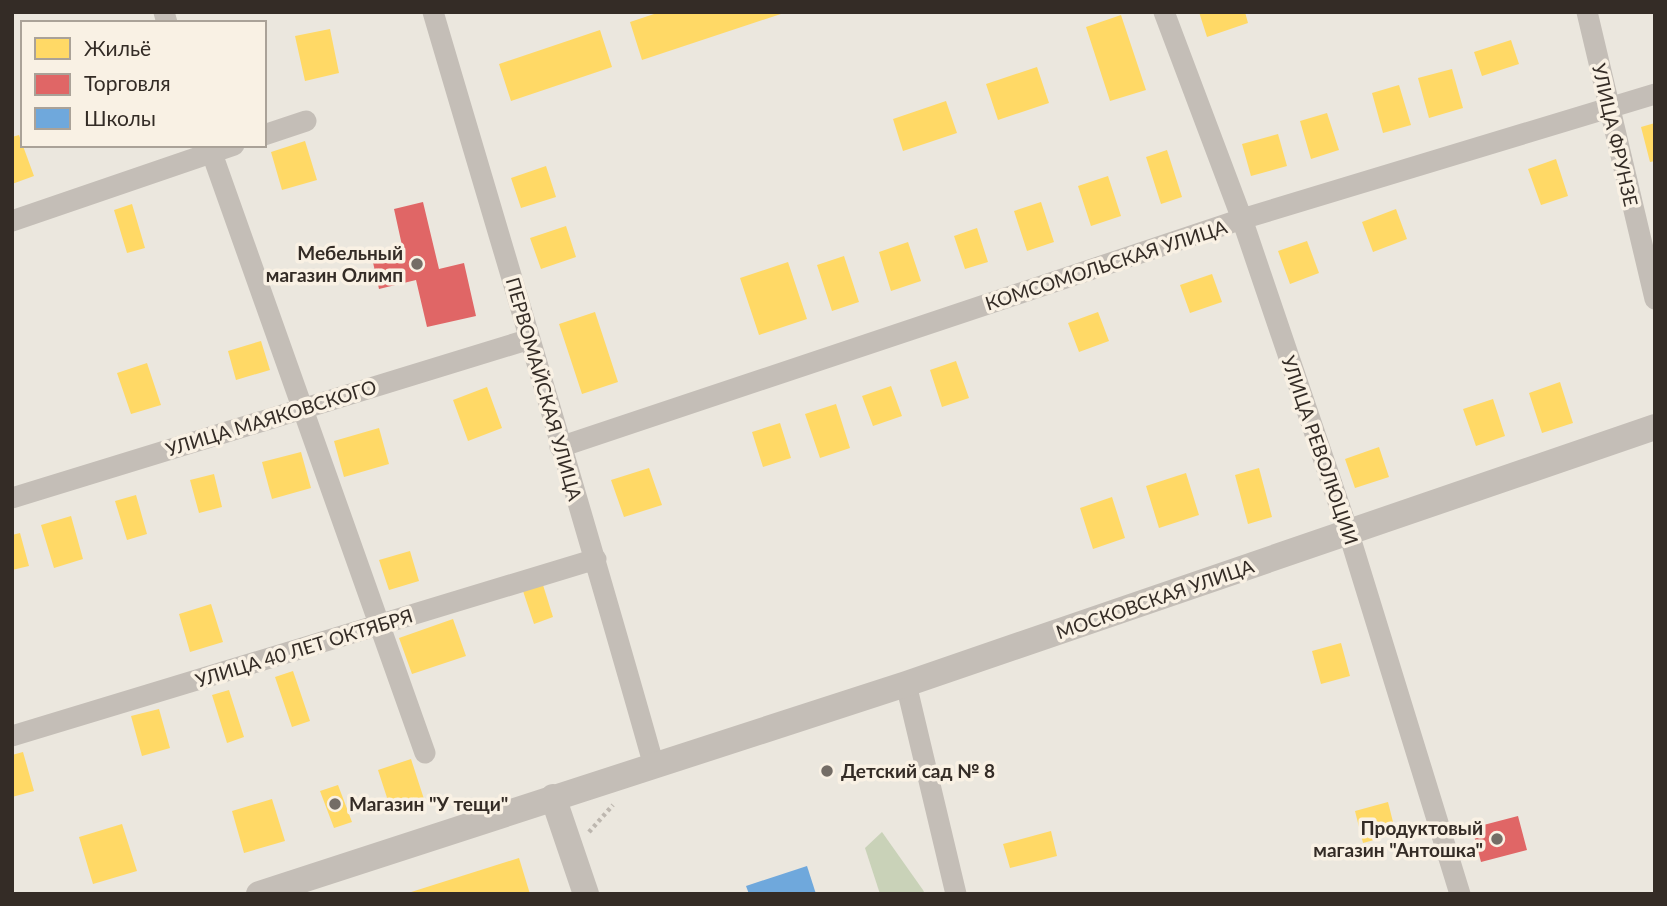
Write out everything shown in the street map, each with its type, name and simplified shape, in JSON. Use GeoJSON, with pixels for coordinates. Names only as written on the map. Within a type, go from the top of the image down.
{"type":"FeatureCollection","features":[{"type":"Feature","properties":{"kind":"street","name":"ПЕРВОМАЙСКАЯ УЛИЦА"},"geometry":{"type":"LineString","coordinates":[[433,12],[560,447],[596,559],[654,766]]}},
{"type":"Feature","properties":{"kind":"street","name":"УЛИЦА РЕВОЛЮЦИИ"},"geometry":{"type":"LineString","coordinates":[[1164,12],[1242,219],[1349,534],[1460,894]]}},
{"type":"Feature","properties":{"kind":"street","name":"УЛИЦА ФРУНЗЕ"},"geometry":{"type":"LineString","coordinates":[[1587,12],[1655,299]]}},
{"type":"Feature","properties":{"kind":"street","name":"КОМСОМОЛЬСКАЯ УЛИЦА"},"geometry":{"type":"LineString","coordinates":[[560,447],[1242,219],[1609,110],[1655,93]]}},
{"type":"Feature","properties":{"kind":"street"},"geometry":{"type":"LineString","coordinates":[[266,134],[306,121]]}},
{"type":"Feature","properties":{"kind":"street"},"geometry":{"type":"LineString","coordinates":[[12,221],[210,149],[425,753]]}},
{"type":"Feature","properties":{"kind":"street","name":"УЛИЦА МАЯКОВСКОГО"},"geometry":{"type":"LineString","coordinates":[[12,498],[530,339]]}},
{"type":"Feature","properties":{"kind":"street","name":"МОСКОВСКАЯ УЛИЦА"},"geometry":{"type":"LineString","coordinates":[[260,894],[906,684],[1655,427]]}},
{"type":"Feature","properties":{"kind":"street","name":"УЛИЦА 40 ЛЕТ ОКТЯБРЯ"},"geometry":{"type":"LineString","coordinates":[[12,736],[596,559]]}},
{"type":"Feature","properties":{"kind":"street"},"geometry":{"type":"LineString","coordinates":[[906,684],[956,894]]}},
{"type":"Feature","properties":{"kind":"street"},"geometry":{"type":"LineString","coordinates":[[554,797],[586,894]]}},
{"type":"Feature","properties":{"kind":"green space"},"geometry":{"type":"Polygon","coordinates":[[[882,832],[925,894],[880,894],[865,848],[882,832]]]}},
{"type":"Feature","properties":{"kind":"building: Жильё"},"geometry":{"type":"Polygon","coordinates":[[[660,12],[784,13],[642,60],[630,22],[660,12]]]}},
{"type":"Feature","properties":{"kind":"building: Жильё"},"geometry":{"type":"Polygon","coordinates":[[[1199,12],[1245,12],[1248,23],[1207,37],[1199,12]]]}},
{"type":"Feature","properties":{"kind":"building: Жильё"},"geometry":{"type":"Polygon","coordinates":[[[1121,15],[1146,90],[1110,101],[1086,27],[1121,15]]]}},
{"type":"Feature","properties":{"kind":"building: Жильё"},"geometry":{"type":"Polygon","coordinates":[[[330,29],[339,73],[305,81],[295,36],[330,29]]]}},
{"type":"Feature","properties":{"kind":"building: Жильё"},"geometry":{"type":"Polygon","coordinates":[[[600,30],[612,67],[511,101],[499,64],[600,30]]]}},
{"type":"Feature","properties":{"kind":"building: Жильё"},"geometry":{"type":"Polygon","coordinates":[[[1511,40],[1519,64],[1482,76],[1474,52],[1511,40]]]}},
{"type":"Feature","properties":{"kind":"building: Жильё"},"geometry":{"type":"Polygon","coordinates":[[[1037,67],[1049,103],[998,120],[986,84],[1037,67]]]}},
{"type":"Feature","properties":{"kind":"building: Жильё"},"geometry":{"type":"Polygon","coordinates":[[[1452,69],[1463,108],[1429,118],[1418,78],[1452,69]]]}},
{"type":"Feature","properties":{"kind":"building: Жильё"},"geometry":{"type":"Polygon","coordinates":[[[1399,85],[1411,125],[1383,133],[1372,93],[1399,85]]]}},
{"type":"Feature","properties":{"kind":"building: Жильё"},"geometry":{"type":"Polygon","coordinates":[[[946,101],[957,133],[903,151],[893,119],[946,101]]]}},
{"type":"Feature","properties":{"kind":"building: Жильё"},"geometry":{"type":"Polygon","coordinates":[[[1327,113],[1339,150],[1311,159],[1300,121],[1327,113]]]}},
{"type":"Feature","properties":{"kind":"building: Жильё"},"geometry":{"type":"Polygon","coordinates":[[[1655,123],[1655,161],[1650,162],[1641,127],[1655,123]]]}},
{"type":"Feature","properties":{"kind":"building: Жильё"},"geometry":{"type":"Polygon","coordinates":[[[1278,134],[1287,166],[1251,176],[1242,144],[1278,134]]]}},
{"type":"Feature","properties":{"kind":"building: Жильё"},"geometry":{"type":"Polygon","coordinates":[[[19,135],[21,147],[23,147],[34,176],[12,184],[12,137],[19,135]]]}},
{"type":"Feature","properties":{"kind":"building: Жильё"},"geometry":{"type":"Polygon","coordinates":[[[305,141],[317,180],[282,190],[271,152],[305,141]]]}},
{"type":"Feature","properties":{"kind":"building: Жильё"},"geometry":{"type":"Polygon","coordinates":[[[1167,150],[1182,197],[1161,204],[1146,157],[1167,150]]]}},
{"type":"Feature","properties":{"kind":"building: Жильё"},"geometry":{"type":"Polygon","coordinates":[[[1556,159],[1568,196],[1541,205],[1528,169],[1556,159]]]}},
{"type":"Feature","properties":{"kind":"building: Жильё"},"geometry":{"type":"Polygon","coordinates":[[[546,166],[556,197],[521,208],[511,178],[546,166]]]}},
{"type":"Feature","properties":{"kind":"building: Жильё"},"geometry":{"type":"Polygon","coordinates":[[[1108,176],[1121,216],[1091,226],[1078,186],[1108,176]]]}},
{"type":"Feature","properties":{"kind":"building: Жильё"},"geometry":{"type":"Polygon","coordinates":[[[1041,202],[1054,242],[1027,251],[1014,211],[1041,202]]]}},
{"type":"Feature","properties":{"kind":"building: Жильё"},"geometry":{"type":"Polygon","coordinates":[[[132,204],[145,248],[127,253],[114,210],[132,204]]]}},
{"type":"Feature","properties":{"kind":"building: Жильё"},"geometry":{"type":"Polygon","coordinates":[[[1396,209],[1407,239],[1373,252],[1362,222],[1396,209]]]}},
{"type":"Feature","properties":{"kind":"building: Жильё"},"geometry":{"type":"Polygon","coordinates":[[[566,226],[576,257],[541,269],[530,238],[566,226]]]}},
{"type":"Feature","properties":{"kind":"building: Жильё"},"geometry":{"type":"Polygon","coordinates":[[[977,228],[988,262],[965,269],[954,236],[977,228]]]}},
{"type":"Feature","properties":{"kind":"building: Жильё"},"geometry":{"type":"Polygon","coordinates":[[[1307,241],[1319,273],[1290,284],[1278,251],[1307,241]]]}},
{"type":"Feature","properties":{"kind":"building: Жильё"},"geometry":{"type":"Polygon","coordinates":[[[908,242],[921,281],[891,291],[879,252],[908,242]]]}},
{"type":"Feature","properties":{"kind":"building: Жильё"},"geometry":{"type":"Polygon","coordinates":[[[844,256],[859,302],[832,311],[817,265],[844,256]]]}},
{"type":"Feature","properties":{"kind":"building: Жильё"},"geometry":{"type":"Polygon","coordinates":[[[788,262],[807,319],[759,335],[740,278],[788,262]]]}},
{"type":"Feature","properties":{"kind":"building: Жильё"},"geometry":{"type":"Polygon","coordinates":[[[1212,274],[1222,302],[1190,313],[1180,285],[1212,274]]]}},
{"type":"Feature","properties":{"kind":"building: Жильё"},"geometry":{"type":"Polygon","coordinates":[[[595,312],[618,382],[582,394],[559,324],[595,312]]]}},
{"type":"Feature","properties":{"kind":"building: Жильё"},"geometry":{"type":"Polygon","coordinates":[[[1098,312],[1109,341],[1079,352],[1068,323],[1098,312]]]}},
{"type":"Feature","properties":{"kind":"building: Жильё"},"geometry":{"type":"Polygon","coordinates":[[[261,341],[270,370],[236,380],[228,351],[261,341]]]}},
{"type":"Feature","properties":{"kind":"building: Жильё"},"geometry":{"type":"Polygon","coordinates":[[[956,361],[969,398],[942,407],[930,370],[956,361]]]}},
{"type":"Feature","properties":{"kind":"building: Жильё"},"geometry":{"type":"Polygon","coordinates":[[[147,363],[161,405],[131,414],[117,373],[147,363]]]}},
{"type":"Feature","properties":{"kind":"building: Жильё"},"geometry":{"type":"Polygon","coordinates":[[[1560,382],[1573,423],[1542,433],[1529,393],[1560,382]]]}},
{"type":"Feature","properties":{"kind":"building: Жильё"},"geometry":{"type":"Polygon","coordinates":[[[891,386],[902,416],[873,426],[862,396],[891,386]]]}},
{"type":"Feature","properties":{"kind":"building: Жильё"},"geometry":{"type":"Polygon","coordinates":[[[487,387],[502,428],[468,441],[453,400],[487,387]]]}},
{"type":"Feature","properties":{"kind":"building: Жильё"},"geometry":{"type":"Polygon","coordinates":[[[1493,399],[1505,436],[1476,446],[1463,409],[1493,399]]]}},
{"type":"Feature","properties":{"kind":"building: Жильё"},"geometry":{"type":"Polygon","coordinates":[[[836,404],[850,448],[820,458],[805,414],[836,404]]]}},
{"type":"Feature","properties":{"kind":"building: Жильё"},"geometry":{"type":"Polygon","coordinates":[[[780,423],[791,458],[763,467],[752,432],[780,423]]]}},
{"type":"Feature","properties":{"kind":"building: Жильё"},"geometry":{"type":"Polygon","coordinates":[[[379,428],[389,464],[344,477],[334,441],[379,428]]]}},
{"type":"Feature","properties":{"kind":"building: Жильё"},"geometry":{"type":"Polygon","coordinates":[[[1379,447],[1389,477],[1355,488],[1345,459],[1379,447]]]}},
{"type":"Feature","properties":{"kind":"building: Жильё"},"geometry":{"type":"Polygon","coordinates":[[[301,452],[311,488],[272,499],[262,462],[301,452]]]}},
{"type":"Feature","properties":{"kind":"building: Жильё"},"geometry":{"type":"Polygon","coordinates":[[[649,468],[662,505],[624,517],[611,480],[649,468]]]}},
{"type":"Feature","properties":{"kind":"building: Жильё"},"geometry":{"type":"Polygon","coordinates":[[[1259,468],[1272,517],[1248,524],[1235,475],[1259,468]]]}},
{"type":"Feature","properties":{"kind":"building: Жильё"},"geometry":{"type":"Polygon","coordinates":[[[1186,473],[1199,515],[1159,528],[1146,486],[1186,473]]]}},
{"type":"Feature","properties":{"kind":"building: Жильё"},"geometry":{"type":"Polygon","coordinates":[[[214,474],[222,507],[199,513],[190,480],[214,474]]]}},
{"type":"Feature","properties":{"kind":"building: Жильё"},"geometry":{"type":"Polygon","coordinates":[[[136,495],[147,534],[127,540],[115,501],[136,495]]]}},
{"type":"Feature","properties":{"kind":"building: Жильё"},"geometry":{"type":"Polygon","coordinates":[[[1112,497],[1125,538],[1093,549],[1080,508],[1112,497]]]}},
{"type":"Feature","properties":{"kind":"building: Жильё"},"geometry":{"type":"Polygon","coordinates":[[[71,516],[83,559],[54,568],[41,525],[71,516]]]}},
{"type":"Feature","properties":{"kind":"building: Жильё"},"geometry":{"type":"Polygon","coordinates":[[[20,533],[29,566],[12,570],[12,535],[20,533]]]}},
{"type":"Feature","properties":{"kind":"building: Жильё"},"geometry":{"type":"Polygon","coordinates":[[[410,551],[419,581],[389,590],[379,560],[410,551]]]}},
{"type":"Feature","properties":{"kind":"building: Жильё"},"geometry":{"type":"Polygon","coordinates":[[[543,585],[553,617],[534,624],[523,591],[543,585]]]}},
{"type":"Feature","properties":{"kind":"building: Жильё"},"geometry":{"type":"Polygon","coordinates":[[[211,604],[223,642],[190,652],[179,614],[211,604]]]}},
{"type":"Feature","properties":{"kind":"building: Жильё"},"geometry":{"type":"Polygon","coordinates":[[[453,619],[466,656],[412,674],[399,638],[453,619]]]}},
{"type":"Feature","properties":{"kind":"building: Жильё"},"geometry":{"type":"Polygon","coordinates":[[[1341,643],[1350,676],[1321,684],[1312,651],[1341,643]]]}},
{"type":"Feature","properties":{"kind":"building: Жильё"},"geometry":{"type":"Polygon","coordinates":[[[293,671],[310,721],[292,727],[275,677],[293,671]]]}},
{"type":"Feature","properties":{"kind":"building: Жильё"},"geometry":{"type":"Polygon","coordinates":[[[229,690],[244,737],[227,743],[212,695],[229,690]]]}},
{"type":"Feature","properties":{"kind":"building: Жильё"},"geometry":{"type":"Polygon","coordinates":[[[159,709],[170,748],[142,756],[131,716],[159,709]]]}},
{"type":"Feature","properties":{"kind":"building: Жильё"},"geometry":{"type":"Polygon","coordinates":[[[23,752],[34,791],[12,797],[12,755],[23,752]]]}},
{"type":"Feature","properties":{"kind":"building: Жильё"},"geometry":{"type":"Polygon","coordinates":[[[411,759],[424,799],[391,810],[378,770],[411,759]]]}},
{"type":"Feature","properties":{"kind":"building: Жильё"},"geometry":{"type":"Polygon","coordinates":[[[338,785],[352,822],[334,828],[320,791],[338,785]]]}},
{"type":"Feature","properties":{"kind":"building: Жильё"},"geometry":{"type":"Polygon","coordinates":[[[272,799],[285,841],[244,853],[232,811],[272,799]]]}},
{"type":"Feature","properties":{"kind":"building: Жильё"},"geometry":{"type":"Polygon","coordinates":[[[1388,802],[1396,834],[1363,843],[1355,811],[1388,802]]]}},
{"type":"Feature","properties":{"kind":"building: Жильё"},"geometry":{"type":"Polygon","coordinates":[[[122,824],[137,871],[93,884],[79,837],[122,824]]]}},
{"type":"Feature","properties":{"kind":"building: Жильё"},"geometry":{"type":"Polygon","coordinates":[[[1051,831],[1057,856],[1010,868],[1003,844],[1051,831]]]}},
{"type":"Feature","properties":{"kind":"building: Жильё"},"geometry":{"type":"Polygon","coordinates":[[[519,858],[530,894],[408,894],[408,893],[519,858]]]}},
{"type":"Feature","properties":{"kind":"building: Торговля"},"geometry":{"type":"Polygon","coordinates":[[[423,202],[439,269],[464,263],[476,316],[427,327],[416,280],[379,289],[372,258],[403,250],[394,209],[423,202]]]}},
{"type":"Feature","properties":{"kind":"building: Торговля"},"geometry":{"type":"Polygon","coordinates":[[[1518,816],[1527,850],[1481,862],[1472,828],[1518,816]]]}},
{"type":"Feature","properties":{"kind":"building: Школы"},"geometry":{"type":"Polygon","coordinates":[[[807,866],[816,894],[749,894],[746,886],[807,866]]]}},
{"type":"Feature","properties":{"kind":"place","name":"Мебельный магазин Олимп"},"geometry":{"type":"Point","coordinates":[417,264]}},
{"type":"Feature","properties":{"kind":"place","name":"Детский сад № 8"},"geometry":{"type":"Point","coordinates":[827,771]}},
{"type":"Feature","properties":{"kind":"place","name":"Магазин \"У тещи\""},"geometry":{"type":"Point","coordinates":[335,804]}},
{"type":"Feature","properties":{"kind":"place","name":"Продуктовый магазин \"Антошка\""},"geometry":{"type":"Point","coordinates":[1497,839]}}]}
